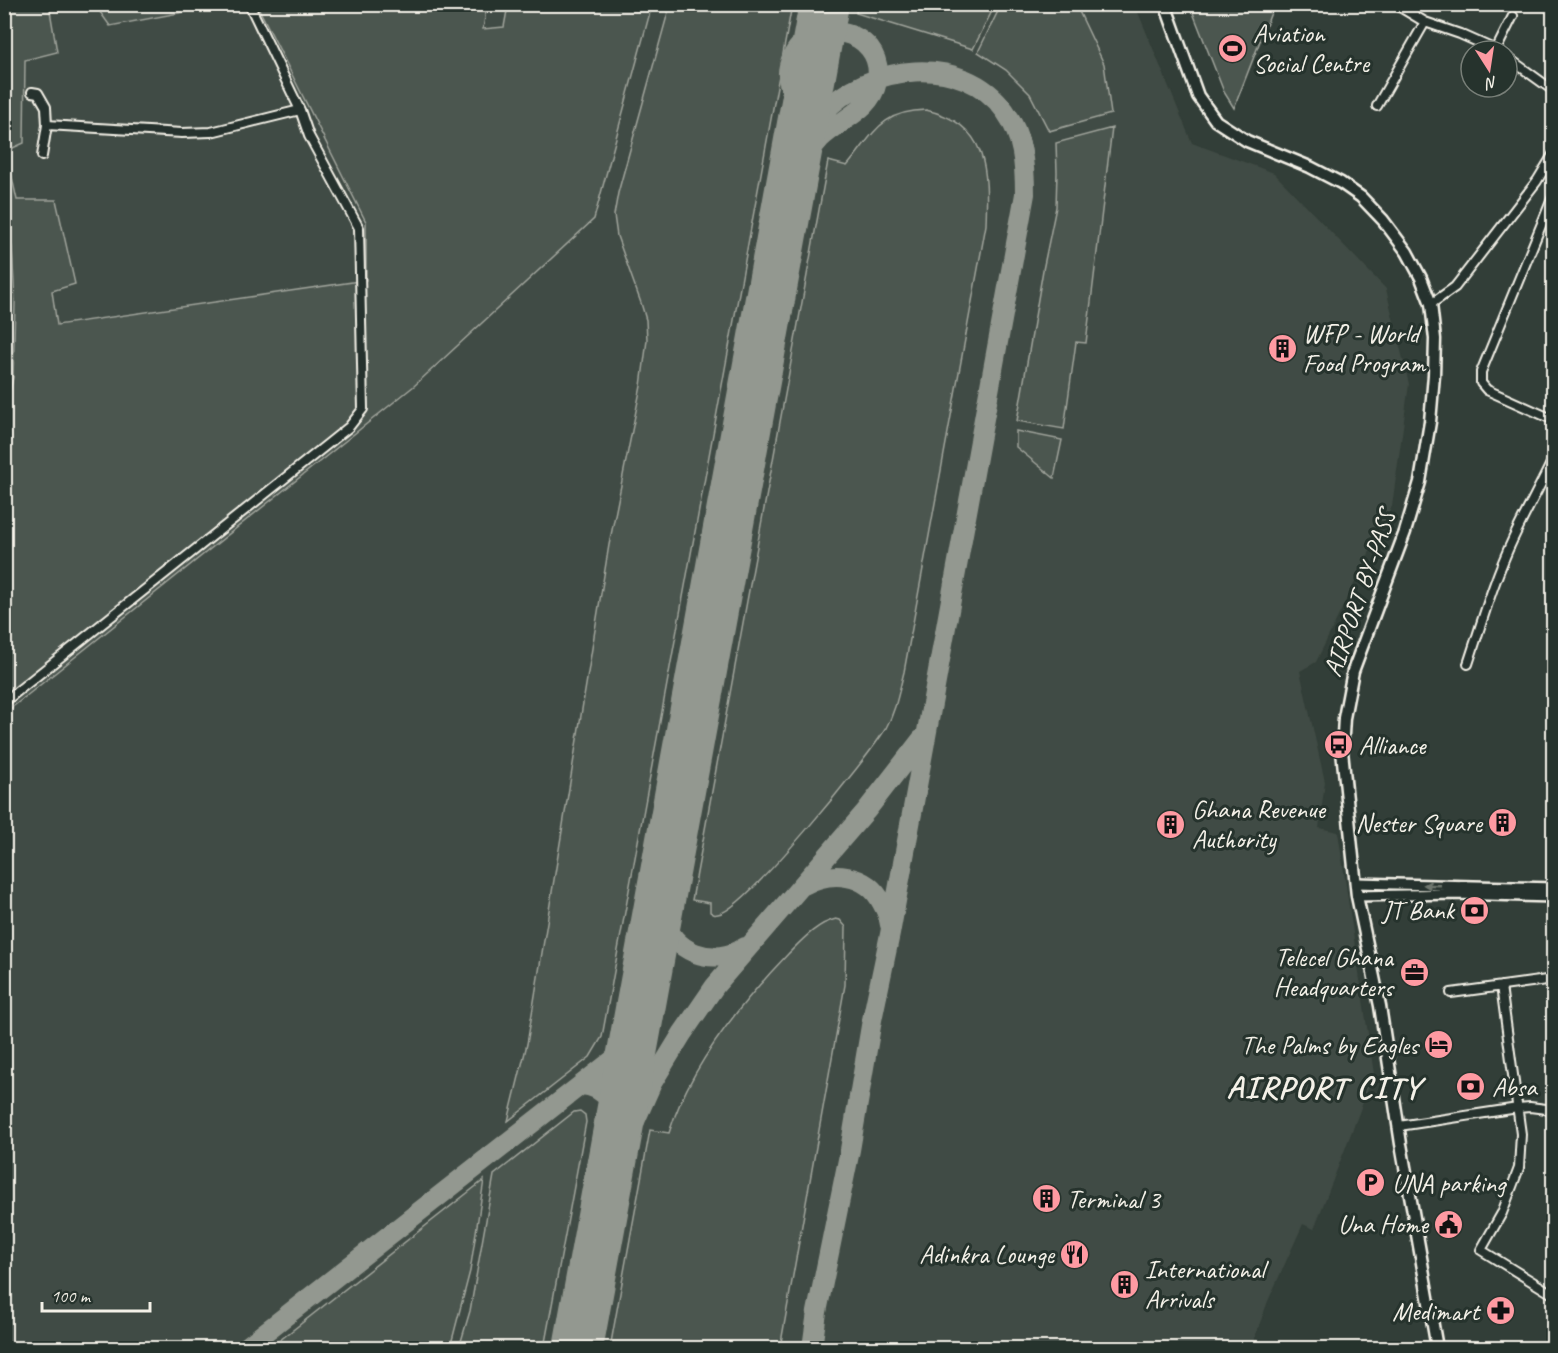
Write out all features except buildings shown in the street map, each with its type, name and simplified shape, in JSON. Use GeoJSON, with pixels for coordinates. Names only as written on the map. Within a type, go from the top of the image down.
{"type":"FeatureCollection","features":[{"type":"Feature","properties":{"kind":"main road","name":"AIRPORT BY-PASS"},"geometry":{"type":"LineString","coordinates":[[1165,4],[1198,96],[1216,121],[1247,141],[1310,167],[1341,183],[1361,197],[1383,220],[1407,252],[1421,278],[1431,304],[1435,339],[1434,375],[1430,422],[1420,482],[1405,532],[1353,671],[1344,718],[1342,751],[1357,896],[1380,1006],[1437,1348]]}},
{"type":"Feature","properties":{"kind":"main road"},"geometry":{"type":"LineString","coordinates":[[4,294],[4,314]]}},
{"type":"Feature","properties":{"kind":"street"},"geometry":{"type":"LineString","coordinates":[[4,702],[349,427],[363,409],[359,228],[309,136],[300,110],[249,4]]}},
{"type":"Feature","properties":{"kind":"street"},"geometry":{"type":"LineString","coordinates":[[1395,4],[1425,22],[1472,39]]}},
{"type":"Feature","properties":{"kind":"street"},"geometry":{"type":"LineString","coordinates":[[1412,14],[1418,4]]}},
{"type":"Feature","properties":{"kind":"street"},"geometry":{"type":"LineString","coordinates":[[1502,39],[1513,16]]}},
{"type":"Feature","properties":{"kind":"street"},"geometry":{"type":"LineString","coordinates":[[1377,106],[1425,22]]}},
{"type":"Feature","properties":{"kind":"street"},"geometry":{"type":"LineString","coordinates":[[1519,66],[1554,91]]}},
{"type":"Feature","properties":{"kind":"street"},"geometry":{"type":"LineString","coordinates":[[32,93],[38,93],[44,101],[47,125],[42,156]]}},
{"type":"Feature","properties":{"kind":"street"},"geometry":{"type":"LineString","coordinates":[[47,125],[170,133],[212,132],[300,110]]}},
{"type":"Feature","properties":{"kind":"street"},"geometry":{"type":"LineString","coordinates":[[1431,304],[1455,287],[1537,181],[1554,153]]}},
{"type":"Feature","properties":{"kind":"street"},"geometry":{"type":"LineString","coordinates":[[1554,194],[1481,372],[1481,383],[1487,390],[1554,420]]}},
{"type":"Feature","properties":{"kind":"street"},"geometry":{"type":"LineString","coordinates":[[1467,664],[1492,590],[1513,538],[1540,489],[1554,457]]}},
{"type":"Feature","properties":{"kind":"street"},"geometry":{"type":"LineString","coordinates":[[1356,883],[1554,888]]}},
{"type":"Feature","properties":{"kind":"street"},"geometry":{"type":"LineString","coordinates":[[1357,896],[1454,894],[1554,897]]}},
{"type":"Feature","properties":{"kind":"street"},"geometry":{"type":"LineString","coordinates":[[1451,993],[1554,979]]}},
{"type":"Feature","properties":{"kind":"street"},"geometry":{"type":"LineString","coordinates":[[1501,986],[1521,1134],[1519,1168],[1502,1213],[1480,1250],[1554,1295]]}},
{"type":"Feature","properties":{"kind":"street"},"geometry":{"type":"LineString","coordinates":[[1399,1126],[1518,1108],[1554,1110]]}},
{"type":"Feature","properties":{"kind":"street"},"geometry":{"type":"LineString","coordinates":[[1550,1348],[1554,1342]]}},
{"type":"Feature","properties":{"kind":"shaded area"},"geometry":{"type":"Polygon","coordinates":[[[857,4],[995,5],[973,49],[856,13],[857,4]]]}},
{"type":"Feature","properties":{"kind":"shaded area"},"geometry":{"type":"Polygon","coordinates":[[[5,5],[49,5],[57,52],[25,60],[24,143],[6,151],[17,200],[56,200],[75,284],[52,291],[57,325],[366,280],[366,222],[257,5],[487,5],[483,29],[504,27],[508,5],[652,5],[594,219],[414,386],[5,713],[4,420],[13,377],[15,301],[12,248],[4,208],[5,5]]]}},
{"type":"Feature","properties":{"kind":"shaded area"},"geometry":{"type":"Polygon","coordinates":[[[49,5],[95,5],[111,26],[221,5],[257,5],[366,222],[366,281],[56,325],[52,291],[74,284],[56,200],[17,200],[6,151],[24,143],[25,59],[57,51],[49,5]]]}},
{"type":"Feature","properties":{"kind":"shaded area"},"geometry":{"type":"Polygon","coordinates":[[[95,5],[221,5],[110,26],[95,5]]]}},
{"type":"Feature","properties":{"kind":"shaded area"},"geometry":{"type":"Polygon","coordinates":[[[487,5],[508,5],[504,27],[483,29],[487,5]]]}},
{"type":"Feature","properties":{"kind":"shaded area"},"geometry":{"type":"Polygon","coordinates":[[[652,5],[1135,5],[1192,143],[1274,173],[1386,289],[1409,384],[1392,506],[1316,662],[1300,671],[1325,782],[1319,828],[1338,832],[1374,1074],[1314,1229],[1303,1224],[1268,1301],[1251,1348],[5,1348],[5,713],[414,386],[594,219],[652,5]]]}},
{"type":"Feature","properties":{"kind":"shaded area"},"geometry":{"type":"Polygon","coordinates":[[[670,5],[792,5],[602,1037],[590,1057],[508,1121],[527,1044],[609,545],[641,386],[647,340],[646,320],[617,236],[614,215],[618,193],[670,5]]]}},
{"type":"Feature","properties":{"kind":"shaded area"},"geometry":{"type":"Polygon","coordinates":[[[1001,5],[1076,5],[1104,64],[1111,114],[1049,131],[1030,94],[1006,70],[978,52],[1001,5]]]}},
{"type":"Feature","properties":{"kind":"shaded area","name":"Aviation Social Centre"},"geometry":{"type":"Polygon","coordinates":[[[1190,5],[1274,5],[1234,108],[1224,92],[1190,5]]]}},
{"type":"Feature","properties":{"kind":"shaded area"},"geometry":{"type":"Polygon","coordinates":[[[926,110],[947,117],[962,126],[973,138],[985,169],[986,225],[899,693],[886,728],[832,799],[779,861],[753,887],[732,906],[714,914],[710,912],[710,903],[692,900],[828,161],[847,166],[879,126],[898,115],[926,110]]]}},
{"type":"Feature","properties":{"kind":"shaded area"},"geometry":{"type":"Polygon","coordinates":[[[1112,128],[1086,343],[1076,342],[1064,429],[1017,421],[1056,207],[1056,143],[1112,128]]]}},
{"type":"Feature","properties":{"kind":"shaded area"},"geometry":{"type":"Polygon","coordinates":[[[1016,431],[1062,440],[1054,478],[1016,447],[1016,431]]]}},
{"type":"Feature","properties":{"kind":"shaded area"},"geometry":{"type":"Polygon","coordinates":[[[836,919],[846,927],[845,985],[780,1348],[610,1348],[650,1130],[669,1133],[689,1084],[703,1060],[752,993],[804,938],[822,924],[836,919]]]}},
{"type":"Feature","properties":{"kind":"shaded area"},"geometry":{"type":"Polygon","coordinates":[[[580,1111],[585,1115],[586,1122],[544,1348],[459,1348],[470,1311],[494,1175],[574,1112],[580,1111]]]}},
{"type":"Feature","properties":{"kind":"shaded area"},"geometry":{"type":"Polygon","coordinates":[[[484,1180],[470,1271],[450,1348],[270,1348],[484,1180]]]}},
{"type":"Feature","properties":{"kind":"taxiway"},"geometry":{"type":"LineString","coordinates":[[786,217],[797,175],[813,147],[828,132],[861,108],[874,92],[877,82],[877,63],[870,49],[858,38],[842,33],[826,32],[810,38],[797,49],[789,66],[788,76],[796,105],[798,142]]}},
{"type":"Feature","properties":{"kind":"taxiway"},"geometry":{"type":"LineString","coordinates":[[793,169],[814,126],[823,113],[842,96],[889,75],[915,72],[941,73],[965,80],[987,92],[1005,111],[1016,130],[1025,183],[1025,194],[890,934],[812,1348]]}},
{"type":"Feature","properties":{"kind":"taxiway"},"geometry":{"type":"LineString","coordinates":[[608,1182],[652,1083],[715,986],[866,811],[922,739]]}},
{"type":"Feature","properties":{"kind":"taxiway"},"geometry":{"type":"LineString","coordinates":[[666,868],[662,909],[668,928],[675,939],[695,953],[708,956],[733,953],[745,947]]}},
{"type":"Feature","properties":{"kind":"taxiway"},"geometry":{"type":"LineString","coordinates":[[804,885],[825,877],[837,876],[858,880],[875,893],[886,911],[890,925]]}},
{"type":"Feature","properties":{"kind":"taxiway"},"geometry":{"type":"LineString","coordinates":[[245,1348],[614,1059],[628,1043],[637,1026]]}},
{"type":"Feature","properties":{"kind":"taxiway"},"geometry":{"type":"LineString","coordinates":[[581,1085],[598,1090],[610,1101],[616,1116],[617,1133]]}},
{"type":"Feature","properties":{"kind":"runway"},"geometry":{"type":"LineString","coordinates":[[578,1348],[824,4]]}},
{"type":"Feature","properties":{"kind":"place","name":"Aviation Social Centre"},"geometry":{"type":"Point","coordinates":[1232,48]}},
{"type":"Feature","properties":{"kind":"place","name":"WFP - World Food Program"},"geometry":{"type":"Point","coordinates":[1282,348]}},
{"type":"Feature","properties":{"kind":"place","name":"Alliance"},"geometry":{"type":"Point","coordinates":[1338,745]}},
{"type":"Feature","properties":{"kind":"place","name":"Nester Square"},"geometry":{"type":"Point","coordinates":[1503,823]}},
{"type":"Feature","properties":{"kind":"place","name":"Ghana Revenue Authority"},"geometry":{"type":"Point","coordinates":[1171,824]}},
{"type":"Feature","properties":{"kind":"place","name":"JT Bank"},"geometry":{"type":"Point","coordinates":[1475,910]}},
{"type":"Feature","properties":{"kind":"place","name":"Telecel Ghana Headquarters"},"geometry":{"type":"Point","coordinates":[1414,972]}},
{"type":"Feature","properties":{"kind":"place","name":"The Palms by Eagles"},"geometry":{"type":"Point","coordinates":[1439,1045]}},
{"type":"Feature","properties":{"kind":"place","name":"Absa"},"geometry":{"type":"Point","coordinates":[1471,1087]}},
{"type":"Feature","properties":{"kind":"place","name":"UNA parking"},"geometry":{"type":"Point","coordinates":[1371,1183]}},
{"type":"Feature","properties":{"kind":"place","name":"Terminal 3"},"geometry":{"type":"Point","coordinates":[1046,1199]}},
{"type":"Feature","properties":{"kind":"place","name":"Una Home"},"geometry":{"type":"Point","coordinates":[1449,1224]}},
{"type":"Feature","properties":{"kind":"place","name":"Adinkra Lounge"},"geometry":{"type":"Point","coordinates":[1075,1254]}},
{"type":"Feature","properties":{"kind":"place","name":"International Arrivals"},"geometry":{"type":"Point","coordinates":[1124,1284]}},
{"type":"Feature","properties":{"kind":"place","name":"Medimart"},"geometry":{"type":"Point","coordinates":[1500,1311]}},
{"type":"Feature","properties":{"kind":"district","name":"AIRPORT CITY"},"geometry":{"type":"Point","coordinates":[1324,1087]}}]}
